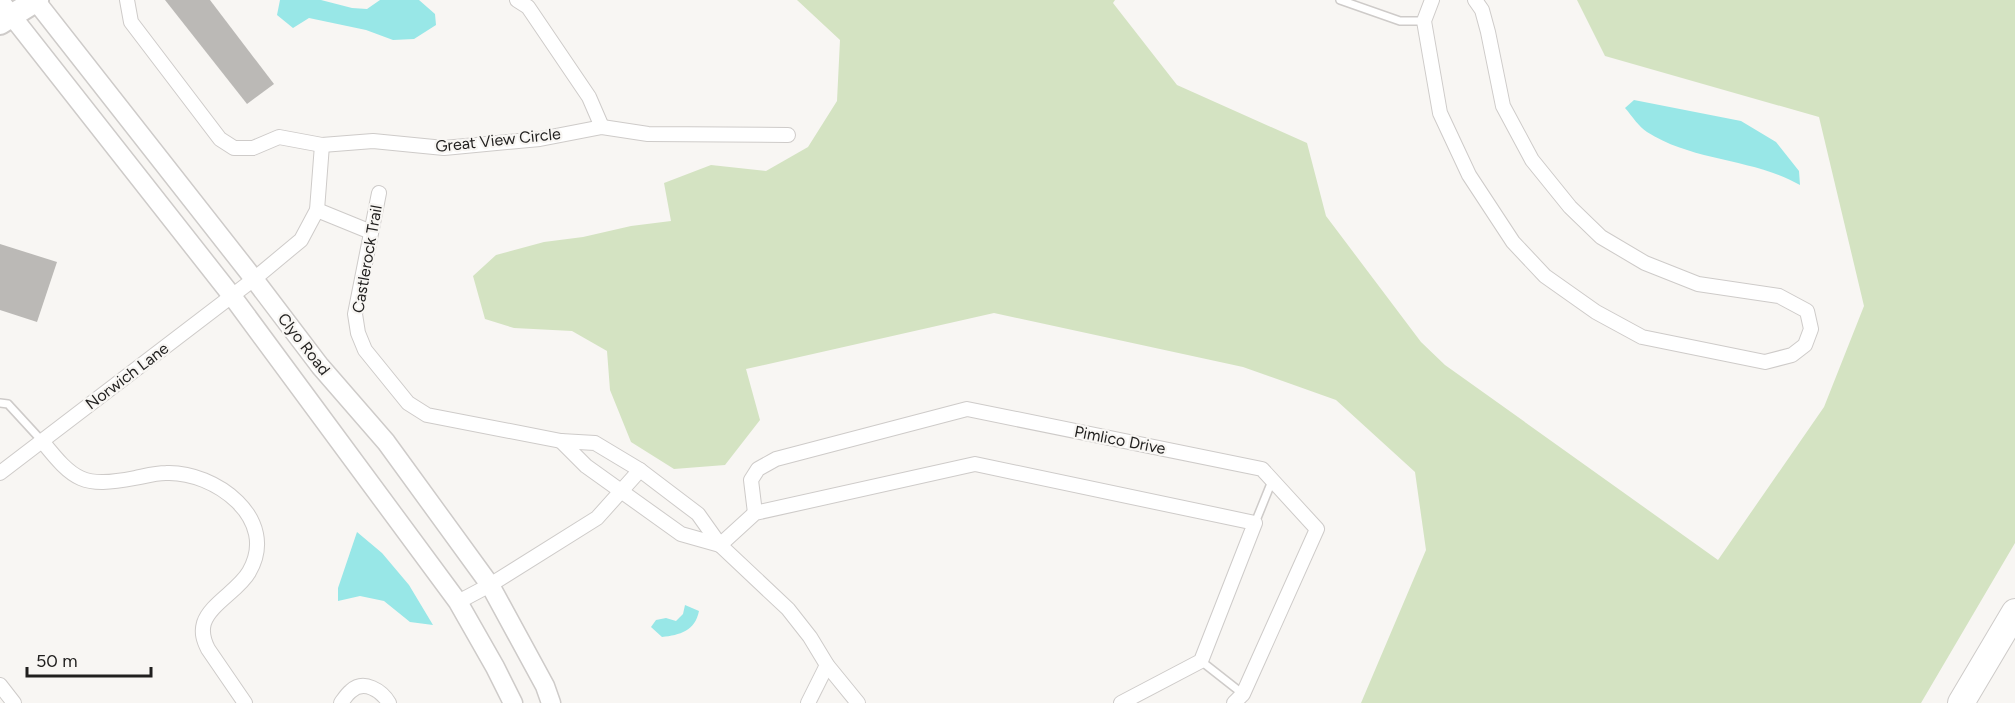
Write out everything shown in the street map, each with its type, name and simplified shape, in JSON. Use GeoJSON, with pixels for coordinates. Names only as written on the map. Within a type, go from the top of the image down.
{"type":"FeatureCollection","features":[{"type":"Feature","properties":{"kind":"highway"},"geometry":{"type":"LineString","coordinates":[[1961,703],[2015,612]]}},
{"type":"Feature","properties":{"kind":"main road"},"geometry":{"type":"LineString","coordinates":[[4,13],[36,0]]}},
{"type":"Feature","properties":{"kind":"street","name":"Clyo Road"},"geometry":{"type":"LineString","coordinates":[[36,0],[320,366],[386,442],[490,585],[551,703]]}},
{"type":"Feature","properties":{"kind":"street","name":"Great View Circle"},"geometry":{"type":"LineString","coordinates":[[127,0],[131,21],[220,139],[234,148],[253,148],[279,137],[322,145],[373,141],[444,148],[540,139],[602,127],[648,134],[788,135]]}},
{"type":"Feature","properties":{"kind":"street"},"geometry":{"type":"LineString","coordinates":[[517,0],[528,7],[583,88],[602,127]]}},
{"type":"Feature","properties":{"kind":"street"},"geometry":{"type":"LineString","coordinates":[[1432,0],[1424,21],[1440,112],[1469,175],[1513,243],[1545,276],[1596,312],[1642,337],[1765,362],[1792,354],[1805,345],[1811,329],[1807,311],[1779,296],[1698,284],[1645,263],[1601,237],[1570,207],[1532,160],[1503,106],[1488,32],[1482,10],[1475,0]]}},
{"type":"Feature","properties":{"kind":"street","name":"Clyo Road"},"geometry":{"type":"LineString","coordinates":[[4,13],[232,296],[458,602],[513,703]]}},
{"type":"Feature","properties":{"kind":"street"},"geometry":{"type":"LineString","coordinates":[[254,279],[301,240],[317,210],[322,145]]}},
{"type":"Feature","properties":{"kind":"street","name":"Castlerock Trail"},"geometry":{"type":"LineString","coordinates":[[379,193],[355,314],[358,333],[365,350],[408,403],[427,415],[561,441],[596,443],[640,470],[698,514],[720,545],[788,609],[810,637],[826,664],[858,703]]}},
{"type":"Feature","properties":{"kind":"street"},"geometry":{"type":"LineString","coordinates":[[317,210],[371,232]]}},
{"type":"Feature","properties":{"kind":"street","name":"Norwich Lane"},"geometry":{"type":"LineString","coordinates":[[0,473],[254,279]]}},
{"type":"Feature","properties":{"kind":"street","name":"Pimlico Drive"},"geometry":{"type":"LineString","coordinates":[[755,513],[751,480],[758,469],[776,459],[967,410],[1262,469],[1317,529],[1238,698]]}},
{"type":"Feature","properties":{"kind":"street"},"geometry":{"type":"LineString","coordinates":[[42,441],[62,467],[86,481],[100,484],[175,472],[210,481],[238,501],[254,528],[257,538],[256,555],[249,572],[239,585],[208,614],[202,632],[208,650],[245,703]]}},
{"type":"Feature","properties":{"kind":"street"},"geometry":{"type":"LineString","coordinates":[[561,441],[586,466],[681,534],[720,545],[755,513],[975,464],[1255,523],[1202,661],[1121,703]]}},
{"type":"Feature","properties":{"kind":"street"},"geometry":{"type":"LineString","coordinates":[[458,602],[490,585],[597,518],[640,470]]}},
{"type":"Feature","properties":{"kind":"street"},"geometry":{"type":"LineString","coordinates":[[808,703],[826,664]]}},
{"type":"Feature","properties":{"kind":"street"},"geometry":{"type":"LineString","coordinates":[[0,685],[14,703]]}},
{"type":"Feature","properties":{"kind":"street"},"geometry":{"type":"LineString","coordinates":[[341,703],[351,689],[360,686],[369,686],[380,691],[389,703]]}},
{"type":"Feature","properties":{"kind":"lane"},"geometry":{"type":"LineString","coordinates":[[1340,0],[1400,21],[1424,21]]}},
{"type":"Feature","properties":{"kind":"lane"},"geometry":{"type":"LineString","coordinates":[[0,404],[8,404],[42,441]]}},
{"type":"Feature","properties":{"kind":"lane"},"geometry":{"type":"LineString","coordinates":[[1255,523],[1272,480]]}},
{"type":"Feature","properties":{"kind":"lane"},"geometry":{"type":"LineString","coordinates":[[1202,661],[1238,698]]}},
{"type":"Feature","properties":{"kind":"green space"},"geometry":{"type":"Polygon","coordinates":[[[797,0],[1115,0],[1113,3],[1177,85],[1307,143],[1326,216],[1421,342],[1445,365],[1718,560],[1824,407],[1864,306],[1819,117],[1605,56],[1577,0],[2015,0],[2015,543],[1921,703],[1361,703],[1426,550],[1415,472],[1336,400],[1243,367],[994,313],[746,369],[760,420],[725,465],[674,469],[631,442],[610,390],[607,351],[572,331],[514,328],[485,319],[473,276],[496,255],[544,242],[671,221],[664,183],[711,165],[766,171],[808,147],[837,101],[840,40],[797,0]]]}},
{"type":"Feature","properties":{"kind":"water"},"geometry":{"type":"Polygon","coordinates":[[[280,0],[321,0],[352,8],[367,9],[380,0],[419,0],[435,14],[436,25],[414,39],[393,40],[366,30],[309,18],[293,28],[277,15],[280,0]]]}},
{"type":"Feature","properties":{"kind":"water"},"geometry":{"type":"Polygon","coordinates":[[[1634,100],[1741,121],[1776,142],[1799,171],[1800,185],[1782,176],[1665,142],[1644,130],[1625,108],[1634,100]]]}},
{"type":"Feature","properties":{"kind":"water"},"geometry":{"type":"Polygon","coordinates":[[[357,532],[382,553],[409,585],[433,625],[410,622],[384,601],[360,596],[338,601],[338,588],[357,532]]]}},
{"type":"Feature","properties":{"kind":"water"},"geometry":{"type":"Polygon","coordinates":[[[685,605],[699,611],[694,623],[686,631],[662,637],[651,627],[656,620],[666,618],[676,621],[683,614],[685,605]]]}},
{"type":"Feature","properties":{"kind":"building"},"geometry":{"type":"Polygon","coordinates":[[[165,0],[210,0],[274,84],[247,104],[165,0]]]}},
{"type":"Feature","properties":{"kind":"building"},"geometry":{"type":"Polygon","coordinates":[[[0,244],[57,262],[37,322],[0,310],[0,244]]]}}]}
